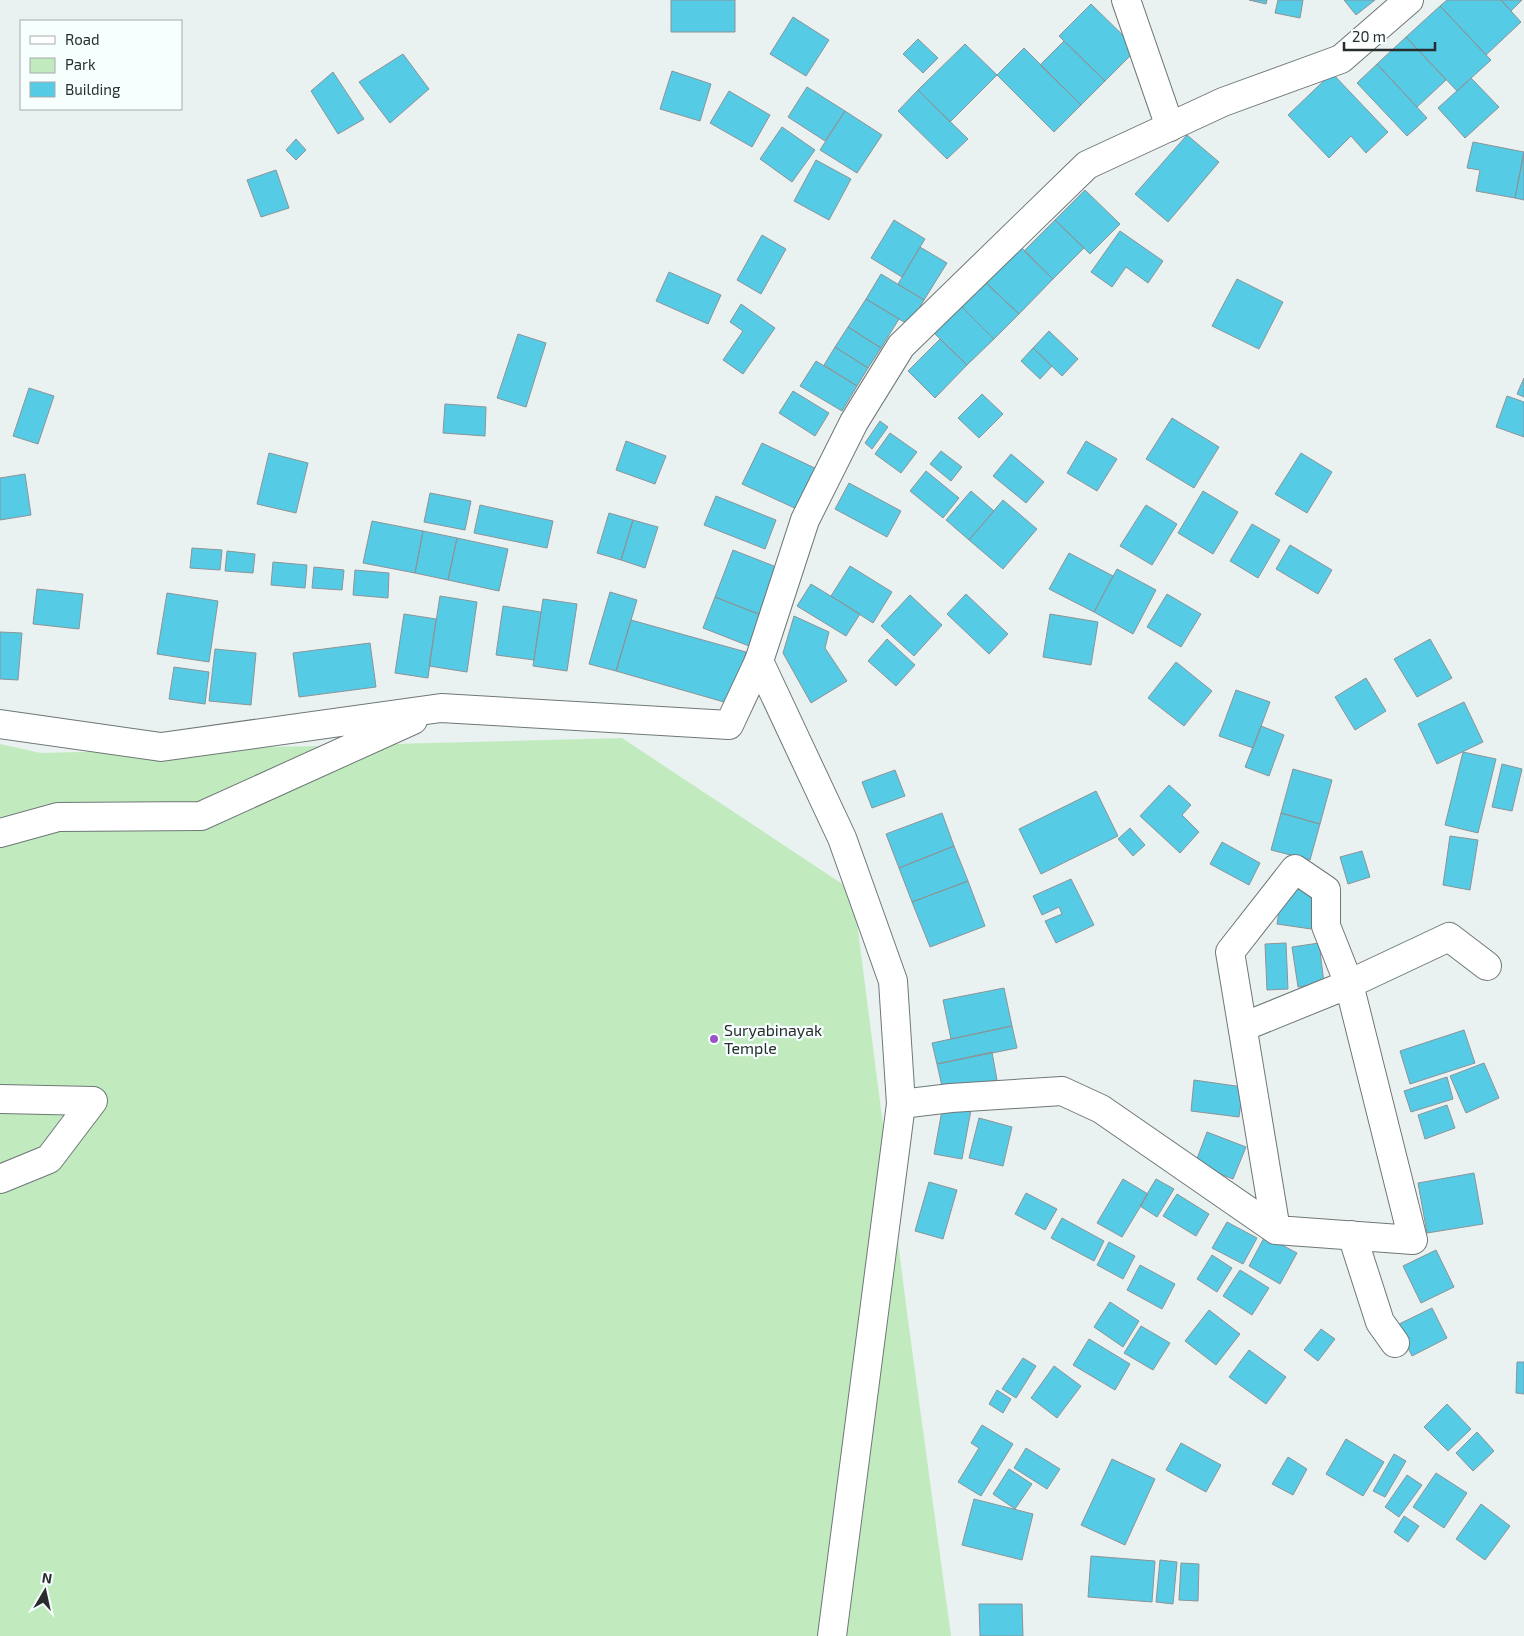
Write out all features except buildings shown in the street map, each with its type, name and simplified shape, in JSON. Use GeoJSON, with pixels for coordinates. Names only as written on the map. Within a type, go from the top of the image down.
{"type":"FeatureCollection","features":[{"type":"Feature","properties":{"kind":"street"},"geometry":{"type":"LineString","coordinates":[[1126,0],[1170,127]]}},
{"type":"Feature","properties":{"kind":"street"},"geometry":{"type":"LineString","coordinates":[[0,724],[161,747],[441,708],[729,725],[759,661],[805,520],[854,422],[902,346],[1087,165],[1223,102],[1341,59],[1410,0]]}},
{"type":"Feature","properties":{"kind":"street"},"geometry":{"type":"LineString","coordinates":[[759,661],[842,838],[893,981],[901,1104],[832,1636]]}},
{"type":"Feature","properties":{"kind":"street"},"geometry":{"type":"LineString","coordinates":[[0,833],[58,817],[201,816],[441,708]]}},
{"type":"Feature","properties":{"kind":"street"},"geometry":{"type":"LineString","coordinates":[[901,1104],[951,1098],[1062,1091],[1101,1109],[1276,1230],[1414,1240],[1349,984],[1326,926],[1326,890],[1295,869],[1230,952],[1276,1230]]}},
{"type":"Feature","properties":{"kind":"street"},"geometry":{"type":"LineString","coordinates":[[1243,1027],[1349,984],[1449,937],[1487,966]]}},
{"type":"Feature","properties":{"kind":"street"},"geometry":{"type":"LineString","coordinates":[[0,1099],[92,1101],[48,1159],[0,1179]]}},
{"type":"Feature","properties":{"kind":"street"},"geometry":{"type":"LineString","coordinates":[[1352,1235],[1380,1322],[1395,1343]]}},
{"type":"Feature","properties":{"kind":"green space"},"geometry":{"type":"Polygon","coordinates":[[[622,738],[853,891],[951,1636],[0,1636],[0,744],[41,753],[622,738]]]}},
{"type":"Feature","properties":{"kind":"place","name":"Suryabinayak Temple"},"geometry":{"type":"Point","coordinates":[714,1039]}}]}
